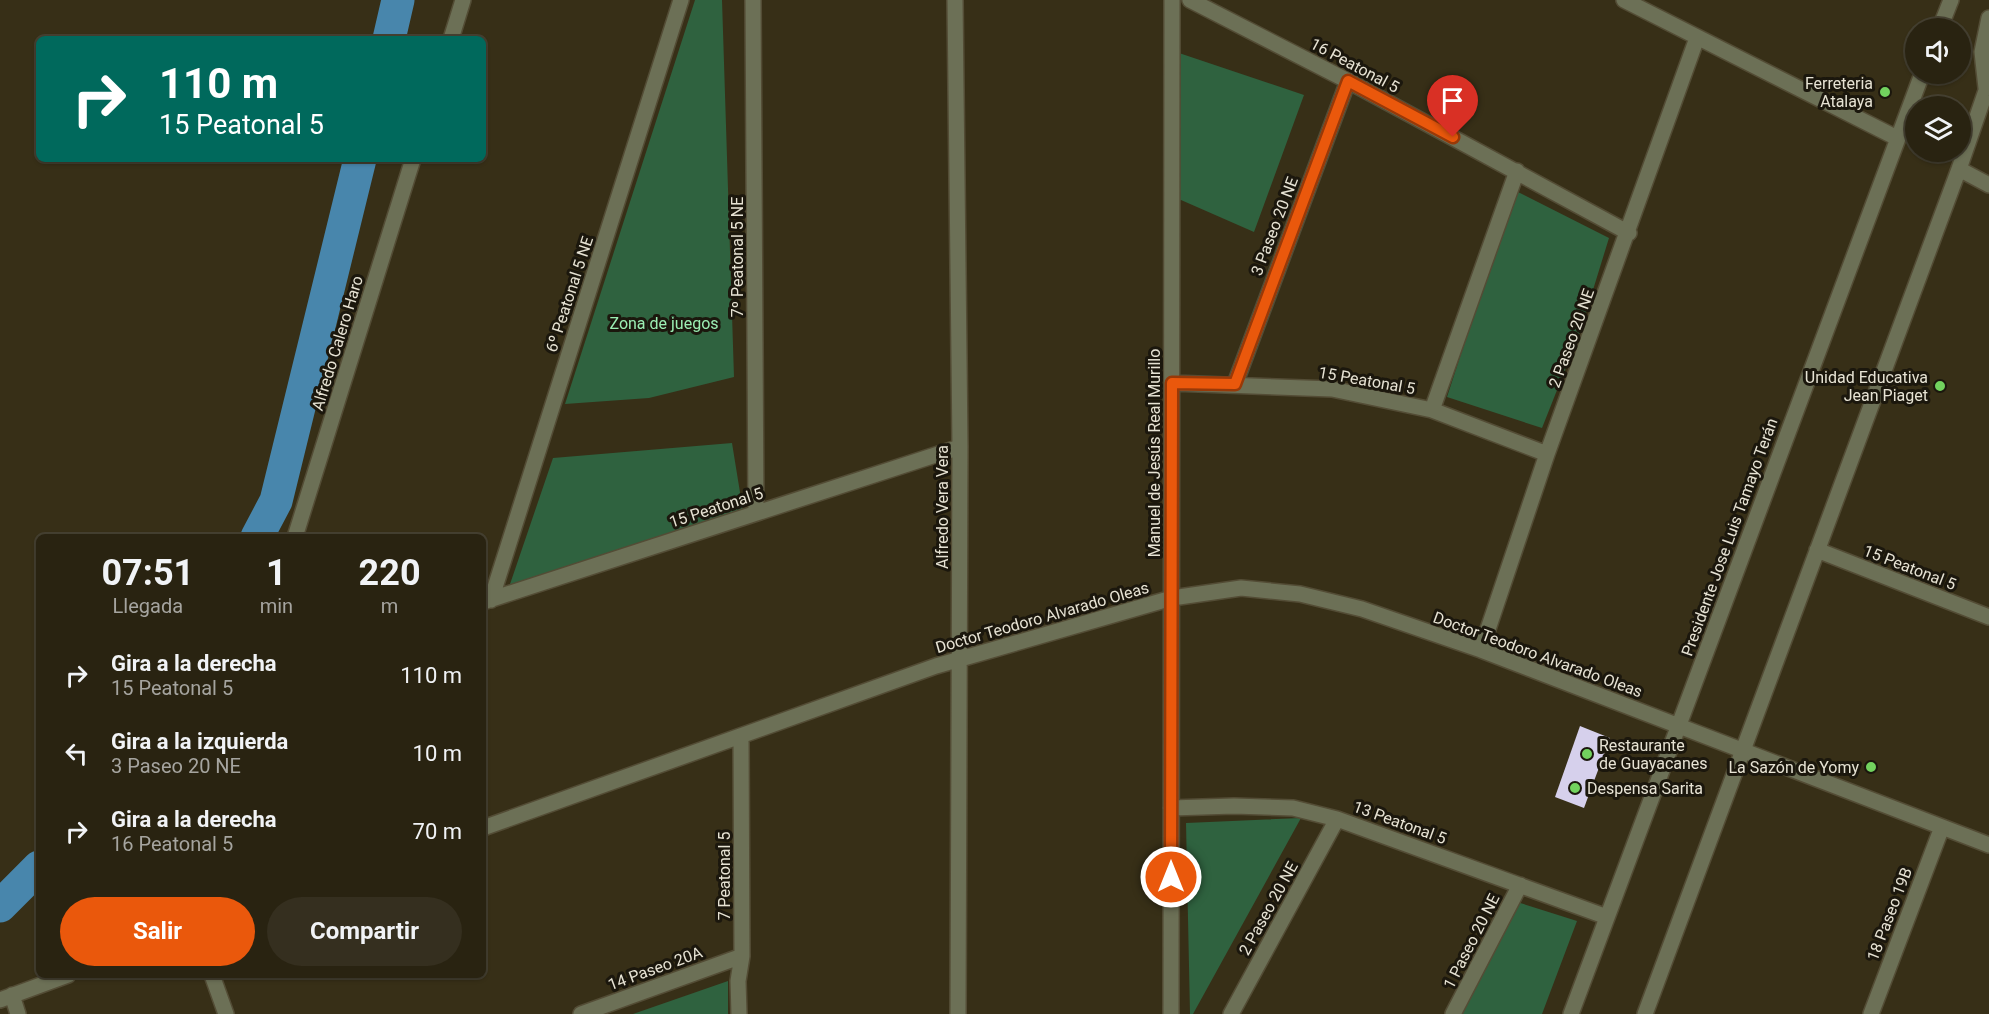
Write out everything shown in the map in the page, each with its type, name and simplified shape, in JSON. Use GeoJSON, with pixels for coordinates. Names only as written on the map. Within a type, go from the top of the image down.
{"type":"FeatureCollection","features":[{"type":"Feature","properties":{"kind":"street"},"geometry":{"type":"LineString","coordinates":[[452,36],[463,0]]}},
{"type":"Feature","properties":{"kind":"street","name":"6º Peatonal 5 NE"},"geometry":{"type":"LineString","coordinates":[[487,601],[681,0]]}},
{"type":"Feature","properties":{"kind":"street","name":"7º Peatonal 5 NE"},"geometry":{"type":"LineString","coordinates":[[753,0],[756,513]]}},
{"type":"Feature","properties":{"kind":"street","name":"Alfredo Vera Vera"},"geometry":{"type":"LineString","coordinates":[[955,0],[960,447],[958,1014]]}},
{"type":"Feature","properties":{"kind":"street","name":"Manuel de Jesús Real Murillo"},"geometry":{"type":"LineString","coordinates":[[1171,1014],[1172,0]]}},
{"type":"Feature","properties":{"kind":"street","name":"16 Peatonal 5"},"geometry":{"type":"LineString","coordinates":[[1190,0],[1348,81],[1629,233]]}},
{"type":"Feature","properties":{"kind":"street"},"geometry":{"type":"LineString","coordinates":[[1624,0],[1896,138]]}},
{"type":"Feature","properties":{"kind":"street"},"geometry":{"type":"LineString","coordinates":[[1944,18],[1951,0]]}},
{"type":"Feature","properties":{"kind":"street"},"geometry":{"type":"LineString","coordinates":[[1645,1014],[1959,169],[1988,85],[1982,58],[1989,18]]}},
{"type":"Feature","properties":{"kind":"street","name":"2 Paseo 20 NE"},"geometry":{"type":"LineString","coordinates":[[1481,650],[1547,454],[1698,38]]}},
{"type":"Feature","properties":{"kind":"street","name":"3 Paseo 20 NE"},"geometry":{"type":"LineString","coordinates":[[1235,384],[1348,81]]}},
{"type":"Feature","properties":{"kind":"street","name":"Presidente Jose Luis Tamayo Terán"},"geometry":{"type":"LineString","coordinates":[[1571,1014],[1918,84]]}},
{"type":"Feature","properties":{"kind":"street","name":"Alfredo Calero Haro"},"geometry":{"type":"LineString","coordinates":[[296,534],[412,162]]}},
{"type":"Feature","properties":{"kind":"street"},"geometry":{"type":"LineString","coordinates":[[1959,169],[1989,185]]}},
{"type":"Feature","properties":{"kind":"street"},"geometry":{"type":"LineString","coordinates":[[1432,410],[1517,171]]}},
{"type":"Feature","properties":{"kind":"street","name":"15 Peatonal 5"},"geometry":{"type":"LineString","coordinates":[[1172,383],[1332,389],[1432,410],[1547,454]]}},
{"type":"Feature","properties":{"kind":"street","name":"15 Peatonal 5"},"geometry":{"type":"LineString","coordinates":[[487,601],[960,447]]}},
{"type":"Feature","properties":{"kind":"street","name":"15 Peatonal 5"},"geometry":{"type":"LineString","coordinates":[[1817,550],[1989,617]]}},
{"type":"Feature","properties":{"kind":"street","name":"Doctor Teodoro Alvarado Oleas"},"geometry":{"type":"LineString","coordinates":[[486,827],[960,658],[1172,598],[1240,588],[1300,594],[1362,609],[1481,650],[1989,845]]}},
{"type":"Feature","properties":{"kind":"street","name":"7 Peatonal 5"},"geometry":{"type":"LineString","coordinates":[[739,1014],[738,981],[742,956],[741,737]]}},
{"type":"Feature","properties":{"kind":"street","name":"13 Peatonal 5"},"geometry":{"type":"LineString","coordinates":[[1171,808],[1234,806],[1293,808],[1337,819],[1607,917]]}},
{"type":"Feature","properties":{"kind":"street","name":"2 Paseo 20 NE"},"geometry":{"type":"LineString","coordinates":[[1231,1014],[1337,819]]}},
{"type":"Feature","properties":{"kind":"street","name":"18 Paseo 19B"},"geometry":{"type":"LineString","coordinates":[[1873,1013],[1942,827]]}},
{"type":"Feature","properties":{"kind":"street","name":"1 Paseo 20 NE"},"geometry":{"type":"LineString","coordinates":[[1453,1014],[1520,885]]}},
{"type":"Feature","properties":{"kind":"street","name":"14 Paseo 20A"},"geometry":{"type":"LineString","coordinates":[[581,1014],[742,956]]}},
{"type":"Feature","properties":{"kind":"street"},"geometry":{"type":"LineString","coordinates":[[18,1014],[6,997],[60,978]]}},
{"type":"Feature","properties":{"kind":"street"},"geometry":{"type":"LineString","coordinates":[[213,978],[226,1014]]}},
{"type":"Feature","properties":{"kind":"green space","name":"Zona de juegos"},"geometry":{"type":"Polygon","coordinates":[[[695,0],[722,0],[734,377],[649,398],[565,404],[695,0]]]}},
{"type":"Feature","properties":{"kind":"green space"},"geometry":{"type":"Polygon","coordinates":[[[1179,53],[1304,95],[1254,232],[1181,200],[1173,204],[1179,53]]]}},
{"type":"Feature","properties":{"kind":"green space"},"geometry":{"type":"Polygon","coordinates":[[[1518,192],[1609,238],[1580,332],[1542,428],[1447,397],[1481,292],[1518,192]]]}},
{"type":"Feature","properties":{"kind":"green space"},"geometry":{"type":"Polygon","coordinates":[[[732,443],[744,517],[508,590],[553,458],[732,443]]]}},
{"type":"Feature","properties":{"kind":"green space"},"geometry":{"type":"Polygon","coordinates":[[[1301,818],[1193,1014],[1190,1014],[1186,823],[1301,818]]]}},
{"type":"Feature","properties":{"kind":"green space"},"geometry":{"type":"Polygon","coordinates":[[[1517,902],[1577,921],[1542,1014],[1462,1014],[1517,902]]]}},
{"type":"Feature","properties":{"kind":"green space"},"geometry":{"type":"Polygon","coordinates":[[[728,981],[728,1014],[633,1014],[728,981]]]}},
{"type":"Feature","properties":{"kind":"building"},"geometry":{"type":"Polygon","coordinates":[[[1580,726],[1610,738],[1584,808],[1555,797],[1580,726]]]}},
{"type":"Feature","properties":{"kind":"waterway"},"geometry":{"type":"LineString","coordinates":[[390,36],[398,0]]}},
{"type":"Feature","properties":{"kind":"waterway"},"geometry":{"type":"LineString","coordinates":[[259,534],[276,501],[359,162]]}},
{"type":"Feature","properties":{"kind":"waterway"},"geometry":{"type":"LineString","coordinates":[[0,906],[36,870]]}},
{"type":"Feature","properties":{"kind":"place","name":"Ferreteria Atalaya"},"geometry":{"type":"Point","coordinates":[1885,92]}},
{"type":"Feature","properties":{"kind":"place","name":"Unidad Educativa Jean Piaget"},"geometry":{"type":"Point","coordinates":[1940,386]}},
{"type":"Feature","properties":{"kind":"place","name":"Restaurante de Guayacanes"},"geometry":{"type":"Point","coordinates":[1587,754]}},
{"type":"Feature","properties":{"kind":"place","name":"La Sazón de Yomy"},"geometry":{"type":"Point","coordinates":[1871,767]}},
{"type":"Feature","properties":{"kind":"place","name":"Despensa Sarita"},"geometry":{"type":"Point","coordinates":[1575,788]}},
{"type":"Feature","properties":{"kind":"route"},"geometry":{"type":"LineString","coordinates":[[1171,877],[1172,383],[1235,384],[1348,81],[1453,137]]}}]}
